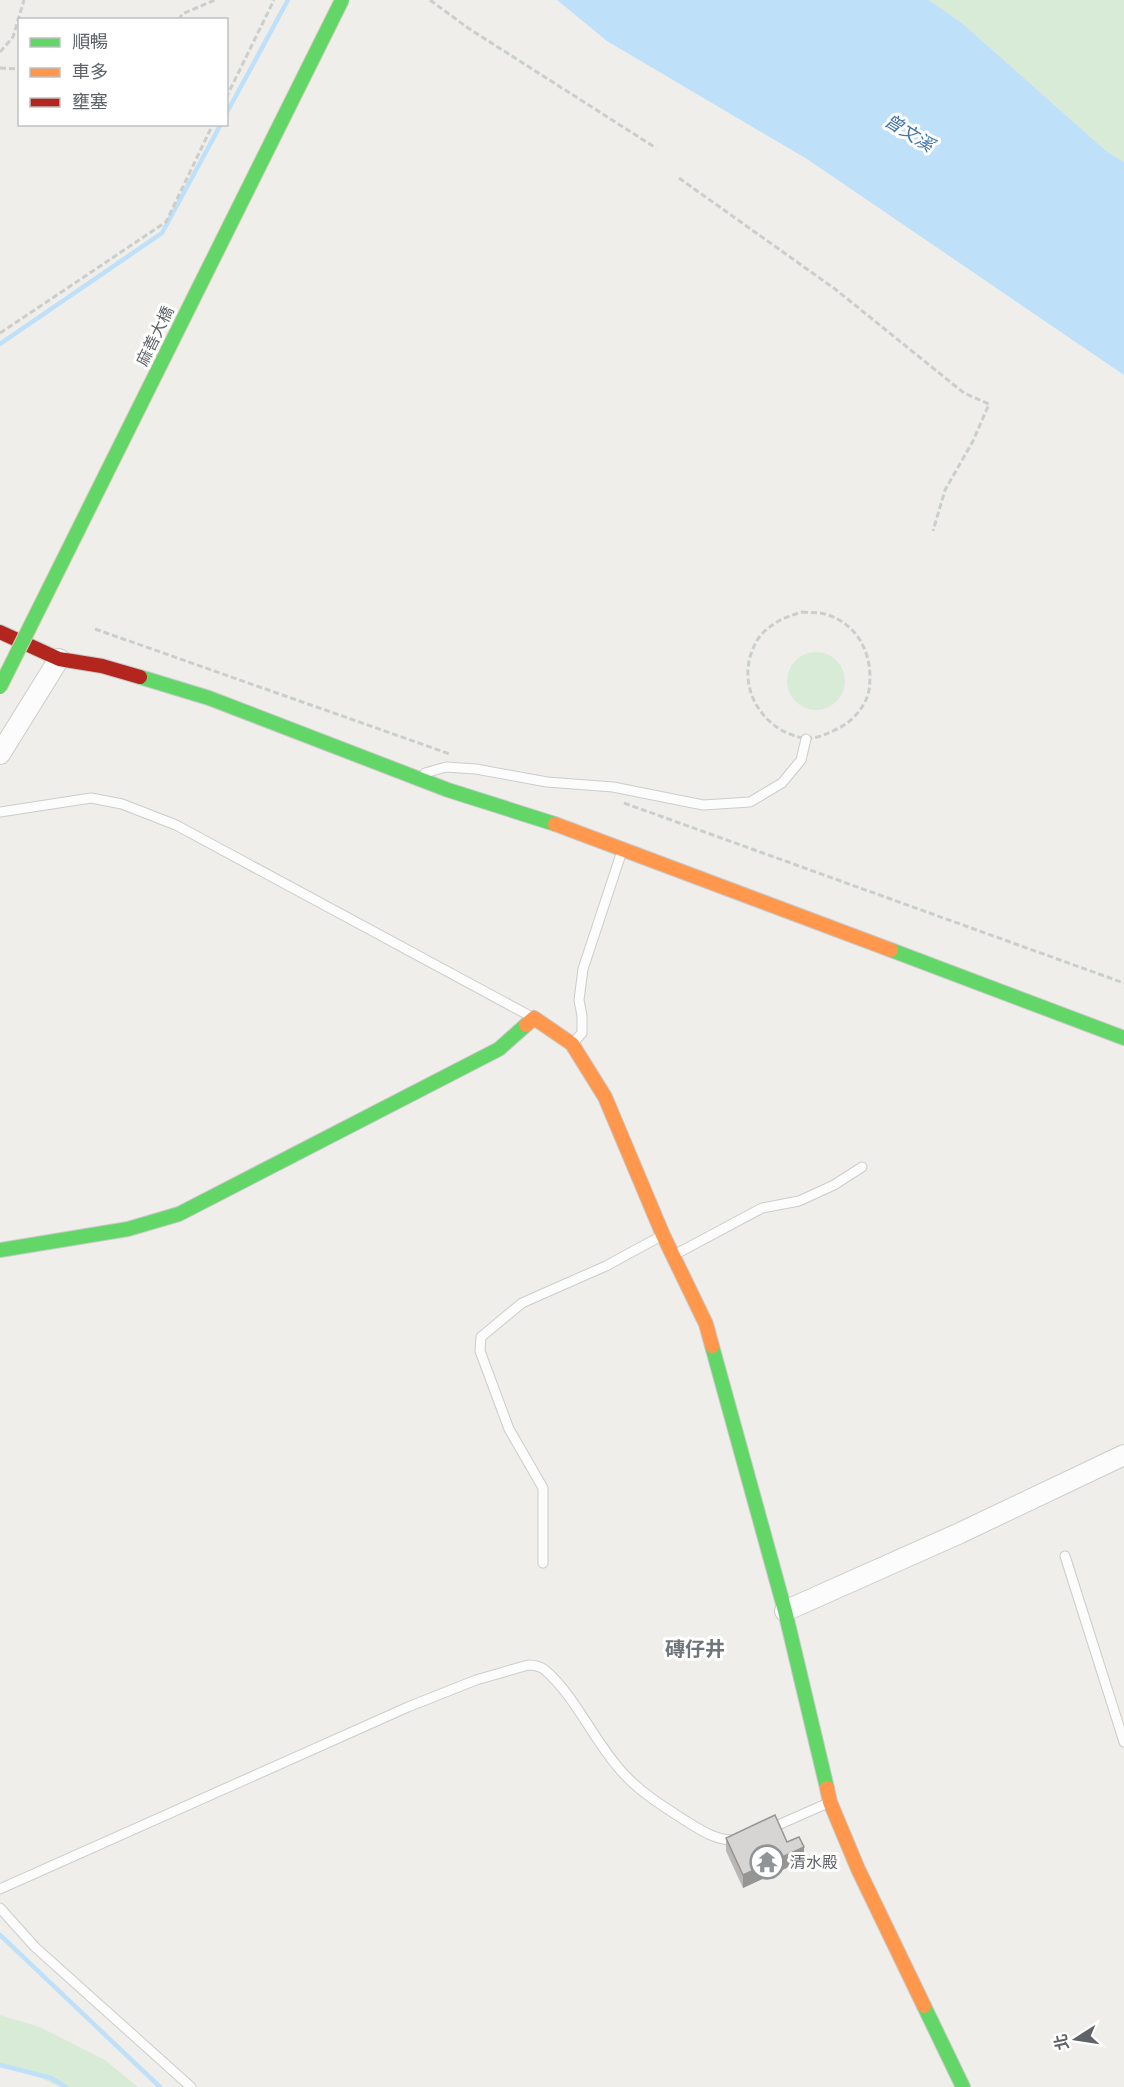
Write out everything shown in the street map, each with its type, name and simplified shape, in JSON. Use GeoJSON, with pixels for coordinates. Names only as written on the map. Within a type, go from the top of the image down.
{"type":"FeatureCollection","features":[{"type":"Feature","properties":{"kind":"street","name":"麻善大橋"},"geometry":{"type":"LineString","coordinates":[[0,687],[342,0]]}},
{"type":"Feature","properties":{"kind":"street"},"geometry":{"type":"LineString","coordinates":[[0,645],[5,628],[59,659],[102,666],[209,698],[448,790],[526,814],[1124,1038]]}},
{"type":"Feature","properties":{"kind":"street"},"geometry":{"type":"LineString","coordinates":[[0,754],[59,659]]}},
{"type":"Feature","properties":{"kind":"street"},"geometry":{"type":"LineString","coordinates":[[0,1250],[128,1229],[179,1214],[499,1049],[534,1018],[572,1044],[605,1097],[672,1256],[706,1324],[785,1611],[830,1802],[858,1869],[963,2087]]}},
{"type":"Feature","properties":{"kind":"street"},"geometry":{"type":"LineString","coordinates":[[785,1611],[960,1533],[1124,1455]]}},
{"type":"Feature","properties":{"kind":"lane"},"geometry":{"type":"LineString","coordinates":[[414,776],[446,767],[476,769],[547,782],[613,787],[703,805],[750,802],[782,783],[801,760],[806,739]]}},
{"type":"Feature","properties":{"kind":"lane"},"geometry":{"type":"LineString","coordinates":[[0,812],[91,798],[122,804],[148,814],[176,825],[534,1018]]}},
{"type":"Feature","properties":{"kind":"lane"},"geometry":{"type":"LineString","coordinates":[[572,1044],[582,1034],[579,1000],[583,969],[622,850]]}},
{"type":"Feature","properties":{"kind":"lane"},"geometry":{"type":"LineString","coordinates":[[672,1256],[762,1208],[799,1201],[834,1185],[862,1167]]}},
{"type":"Feature","properties":{"kind":"lane"},"geometry":{"type":"LineString","coordinates":[[543,1563],[543,1488],[508,1429],[480,1351],[481,1337],[522,1303],[606,1266],[663,1235]]}},
{"type":"Feature","properties":{"kind":"lane"},"geometry":{"type":"LineString","coordinates":[[1065,1556],[1124,1742]]}},
{"type":"Feature","properties":{"kind":"lane"},"geometry":{"type":"LineString","coordinates":[[0,1889],[408,1707],[476,1680],[528,1665],[534,1665],[545,1671],[570,1699],[598,1741],[624,1774],[656,1801],[711,1836],[732,1841],[743,1840]]}},
{"type":"Feature","properties":{"kind":"lane"},"geometry":{"type":"LineString","coordinates":[[765,1830],[830,1802]]}},
{"type":"Feature","properties":{"kind":"lane"},"geometry":{"type":"LineString","coordinates":[[0,1908],[35,1947],[190,2087]]}},
{"type":"Feature","properties":{"kind":"path"},"geometry":{"type":"LineString","coordinates":[[19,18],[24,0]]}},
{"type":"Feature","properties":{"kind":"path"},"geometry":{"type":"LineString","coordinates":[[180,18],[182,14],[215,0]]}},
{"type":"Feature","properties":{"kind":"path"},"geometry":{"type":"LineString","coordinates":[[228,94],[274,0]]}},
{"type":"Feature","properties":{"kind":"path"},"geometry":{"type":"LineString","coordinates":[[430,0],[656,148]]}},
{"type":"Feature","properties":{"kind":"path"},"geometry":{"type":"LineString","coordinates":[[0,52],[13,37],[18,20]]}},
{"type":"Feature","properties":{"kind":"path"},"geometry":{"type":"LineString","coordinates":[[0,68],[18,69]]}},
{"type":"Feature","properties":{"kind":"path"},"geometry":{"type":"LineString","coordinates":[[0,333],[166,222],[212,126]]}},
{"type":"Feature","properties":{"kind":"path"},"geometry":{"type":"LineString","coordinates":[[679,178],[835,289],[964,393],[989,404],[973,441],[945,490],[933,531]]}},
{"type":"Feature","properties":{"kind":"path"},"geometry":{"type":"LineString","coordinates":[[802,612],[824,614],[844,622],[856,634],[867,652],[871,674],[865,702],[847,724],[828,734],[806,739],[785,732],[767,720],[758,710],[749,690],[747,668],[753,647],[764,631],[782,618],[802,612]]}},
{"type":"Feature","properties":{"kind":"path"},"geometry":{"type":"LineString","coordinates":[[95,629],[468,760],[476,769]]}},
{"type":"Feature","properties":{"kind":"path"},"geometry":{"type":"LineString","coordinates":[[622,803],[1124,983]]}},
{"type":"Feature","properties":{"kind":"green space"},"geometry":{"type":"Polygon","coordinates":[[[929,0],[1124,0],[1124,162],[1106,151],[963,24],[929,0]]]}},
{"type":"Feature","properties":{"kind":"green space"},"geometry":{"type":"Polygon","coordinates":[[[810,652],[822,652],[837,660],[845,675],[845,687],[837,702],[822,710],[810,710],[795,702],[787,687],[787,675],[795,660],[810,652]]]}},
{"type":"Feature","properties":{"kind":"green space"},"geometry":{"type":"Polygon","coordinates":[[[0,2015],[40,2027],[105,2060],[138,2087],[60,2087],[39,2077],[0,2066],[0,2015]]]}},
{"type":"Feature","properties":{"kind":"water","name":"曾文溪"},"geometry":{"type":"Polygon","coordinates":[[[557,0],[929,0],[963,24],[1106,151],[1124,162],[1124,375],[807,159],[607,41],[557,0]]]}},
{"type":"Feature","properties":{"kind":"building"},"geometry":{"type":"Polygon","coordinates":[[[775,1815],[787,1842],[799,1837],[804,1847],[743,1875],[726,1838],[775,1815]]]}},
{"type":"Feature","properties":{"kind":"waterway"},"geometry":{"type":"LineString","coordinates":[[228,110],[288,0]]}},
{"type":"Feature","properties":{"kind":"waterway"},"geometry":{"type":"LineString","coordinates":[[0,344],[162,233],[220,126]]}},
{"type":"Feature","properties":{"kind":"waterway"},"geometry":{"type":"LineString","coordinates":[[0,1935],[160,2087]]}},
{"type":"Feature","properties":{"kind":"waterway"},"geometry":{"type":"LineString","coordinates":[[0,2065],[51,2078],[66,2087]]}},
{"type":"Feature","properties":{"kind":"traffic: fast"},"geometry":{"type":"LineString","coordinates":[[0,687],[342,0]]}},
{"type":"Feature","properties":{"kind":"traffic: fast"},"geometry":{"type":"LineString","coordinates":[[140,677],[209,698],[448,790],[555,824]]}},
{"type":"Feature","properties":{"kind":"traffic: fast"},"geometry":{"type":"LineString","coordinates":[[891,950],[1124,1038]]}},
{"type":"Feature","properties":{"kind":"traffic: fast"},"geometry":{"type":"LineString","coordinates":[[0,1250],[128,1229],[179,1214],[499,1049],[526,1025]]}},
{"type":"Feature","properties":{"kind":"traffic: fast"},"geometry":{"type":"LineString","coordinates":[[712,1346],[785,1611],[827,1788]]}},
{"type":"Feature","properties":{"kind":"traffic: fast"},"geometry":{"type":"LineString","coordinates":[[924,2006],[963,2087]]}},
{"type":"Feature","properties":{"kind":"traffic: slow"},"geometry":{"type":"LineString","coordinates":[[555,824],[891,950]]}},
{"type":"Feature","properties":{"kind":"traffic: slow"},"geometry":{"type":"LineString","coordinates":[[526,1025],[534,1018],[572,1044],[605,1097],[663,1235],[706,1324],[712,1346]]}},
{"type":"Feature","properties":{"kind":"traffic: slow"},"geometry":{"type":"LineString","coordinates":[[827,1788],[830,1802],[858,1869],[924,2006]]}},
{"type":"Feature","properties":{"kind":"traffic: jam"},"geometry":{"type":"LineString","coordinates":[[0,632],[59,659],[102,666],[140,677]]}},
{"type":"Feature","properties":{"kind":"place","name":"清水殿"},"geometry":{"type":"Point","coordinates":[767,1862]}},
{"type":"Feature","properties":{"kind":"district","name":"磚仔井"},"geometry":{"type":"Point","coordinates":[695,1649]}}]}
